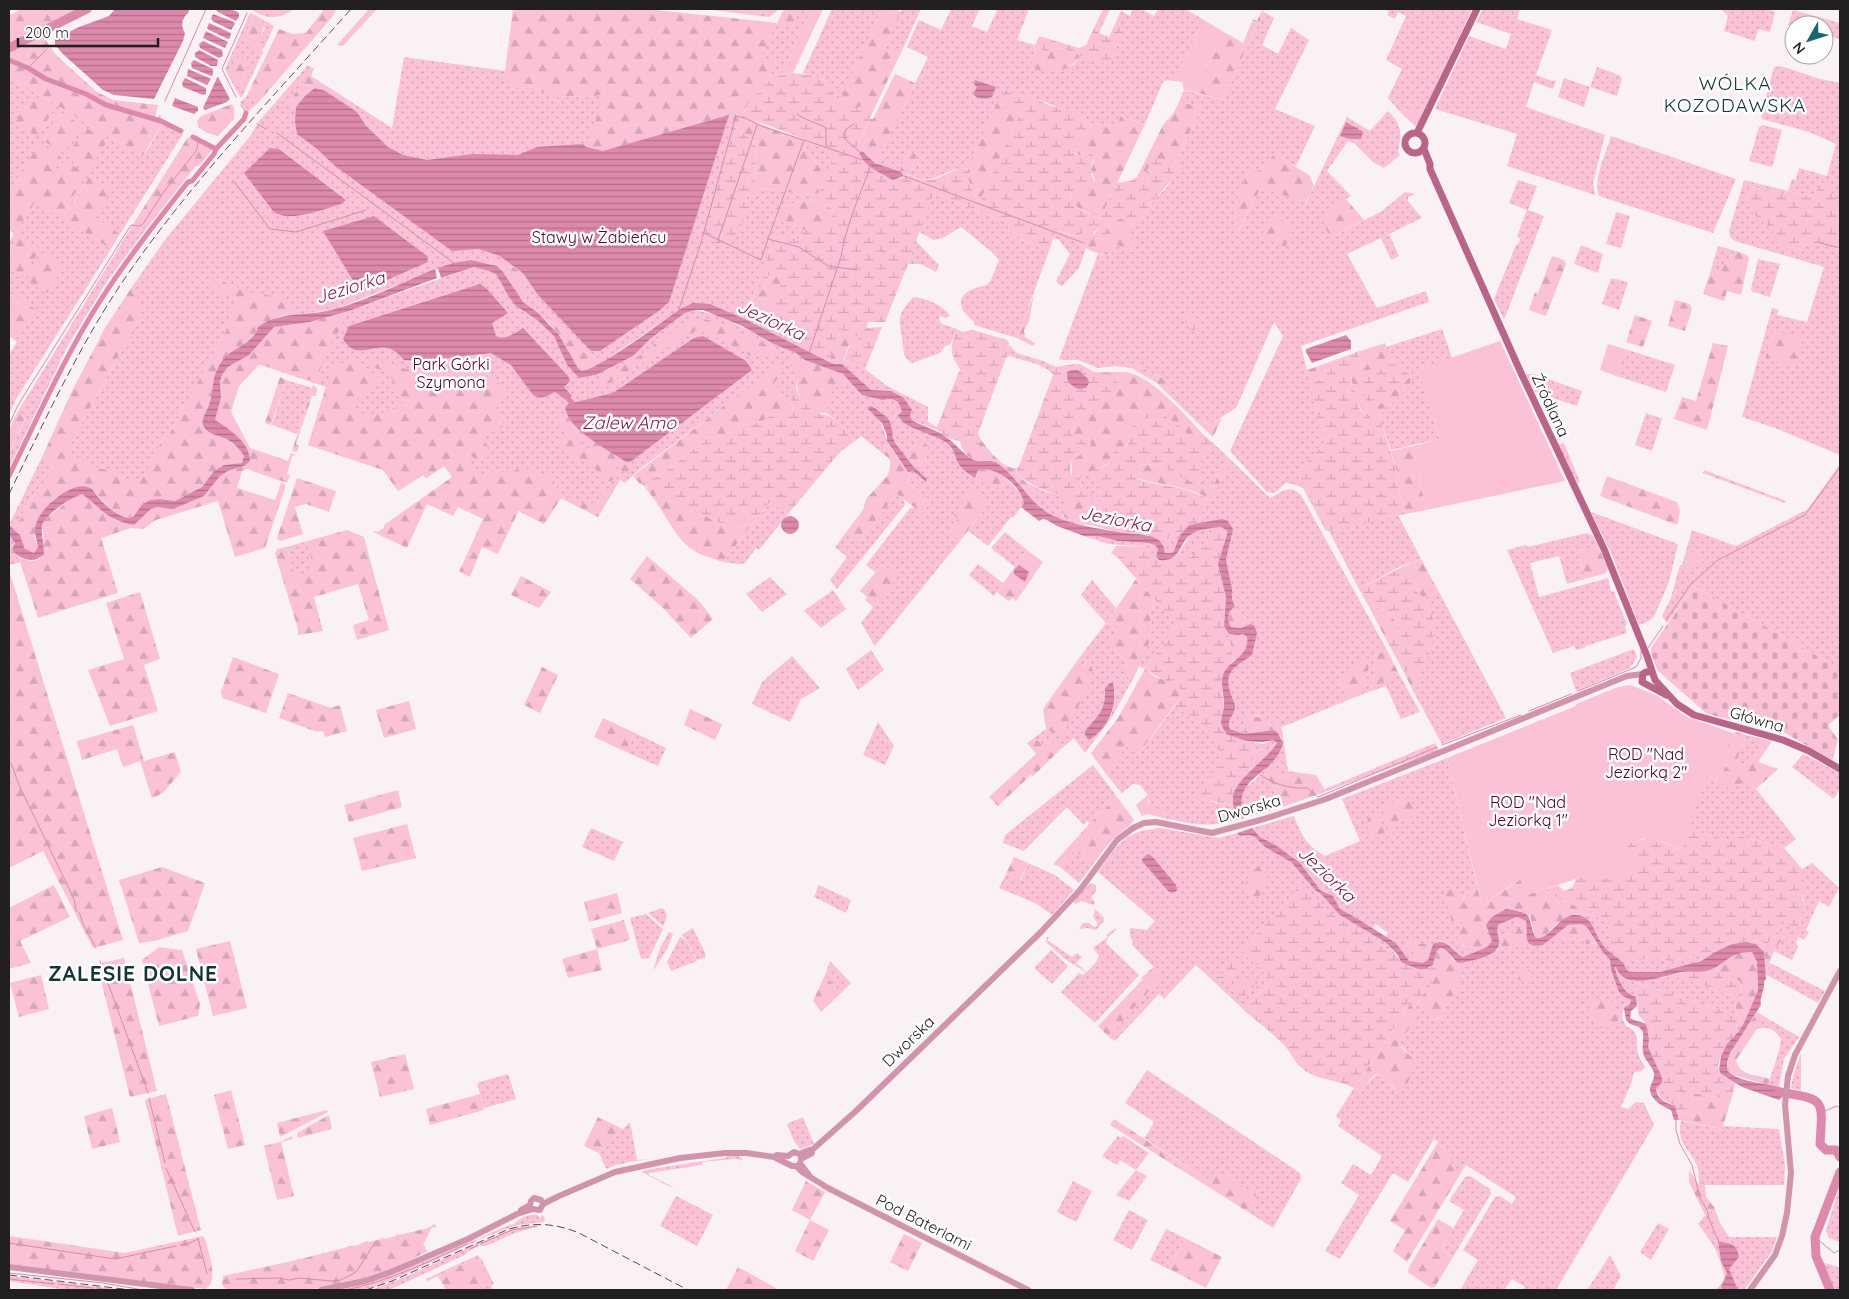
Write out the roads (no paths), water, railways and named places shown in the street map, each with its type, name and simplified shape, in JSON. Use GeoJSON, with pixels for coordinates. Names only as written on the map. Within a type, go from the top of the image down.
{"type":"FeatureCollection","features":[{"type":"Feature","properties":{"kind":"main road"},"geometry":{"type":"LineString","coordinates":[[1420,135],[1427,121],[1426,118],[1477,9]]}},
{"type":"Feature","properties":{"kind":"main road"},"geometry":{"type":"LineString","coordinates":[[1420,135],[1425,142],[1421,151],[1409,150],[1406,144],[1408,136],[1420,135]]}},
{"type":"Feature","properties":{"kind":"main road","name":"Źródlana"},"geometry":{"type":"LineString","coordinates":[[1421,151],[1521,373],[1604,549],[1650,664],[1645,674],[1654,676],[1652,682]]}},
{"type":"Feature","properties":{"kind":"main road"},"geometry":{"type":"LineString","coordinates":[[1645,674],[1645,684],[1652,682]]}},
{"type":"Feature","properties":{"kind":"main road","name":"Główna"},"geometry":{"type":"LineString","coordinates":[[1652,682],[1682,708],[1694,715],[1783,740],[1809,751],[1840,769]]}},
{"type":"Feature","properties":{"kind":"street","name":"Dworska"},"geometry":{"type":"LineString","coordinates":[[799,1160],[811,1154],[812,1150],[856,1111],[1041,932],[1080,890],[1122,835],[1139,825],[1151,822],[1163,823],[1206,833],[1228,830],[1326,799],[1628,676],[1645,674]]}},
{"type":"Feature","properties":{"kind":"street"},"geometry":{"type":"LineString","coordinates":[[1750,1290],[1774,1255],[1781,1241],[1786,1222],[1791,1173],[1785,1105],[1788,1076],[1795,1055],[1840,971]]}},
{"type":"Feature","properties":{"kind":"street"},"geometry":{"type":"LineString","coordinates":[[532,1207],[531,1201],[534,1198],[542,1202],[614,1172],[657,1162],[729,1153],[759,1154],[774,1157],[777,1155],[788,1159],[792,1166],[799,1160],[794,1152],[788,1159]]}},
{"type":"Feature","properties":{"kind":"street","name":"Pod Bateriami"},"geometry":{"type":"LineString","coordinates":[[799,1160],[809,1175],[852,1200],[1028,1290]]}},
{"type":"Feature","properties":{"kind":"street"},"geometry":{"type":"LineString","coordinates":[[321,1290],[365,1281],[391,1272],[468,1239],[532,1207],[540,1210],[542,1202]]}},
{"type":"Feature","properties":{"kind":"street"},"geometry":{"type":"LineString","coordinates":[[9,1267],[192,1290]]}},
{"type":"Feature","properties":{"kind":"water"},"geometry":{"type":"Polygon","coordinates":[[[115,9],[188,9],[189,12],[182,22],[185,33],[183,41],[154,99],[114,95],[103,90],[55,45],[55,39],[79,27],[109,16],[115,9]]]}},
{"type":"Feature","properties":{"kind":"water"},"geometry":{"type":"Polygon","coordinates":[[[215,9],[234,10],[239,13],[239,17],[236,21],[215,9]]]}},
{"type":"Feature","properties":{"kind":"water"},"geometry":{"type":"Polygon","coordinates":[[[213,14],[235,24],[231,30],[214,22],[211,19],[213,14]]]}},
{"type":"Feature","properties":{"kind":"water"},"geometry":{"type":"Polygon","coordinates":[[[209,23],[231,33],[230,38],[228,39],[209,30],[207,28],[209,23]]]}},
{"type":"Feature","properties":{"kind":"water"},"geometry":{"type":"Polygon","coordinates":[[[206,31],[228,42],[225,48],[203,38],[206,31]]]}},
{"type":"Feature","properties":{"kind":"water"},"geometry":{"type":"Polygon","coordinates":[[[203,41],[222,50],[223,56],[219,58],[200,48],[199,44],[203,41]]]}},
{"type":"Feature","properties":{"kind":"water"},"geometry":{"type":"Polygon","coordinates":[[[199,50],[218,60],[217,66],[211,66],[195,57],[195,53],[199,50]]]}},
{"type":"Feature","properties":{"kind":"water"},"geometry":{"type":"Polygon","coordinates":[[[194,60],[213,69],[213,75],[211,76],[192,68],[191,63],[194,60]]]}},
{"type":"Feature","properties":{"kind":"water"},"geometry":{"type":"Polygon","coordinates":[[[188,69],[211,79],[207,85],[187,76],[188,69]]]}},
{"type":"Feature","properties":{"kind":"water"},"geometry":{"type":"Polygon","coordinates":[[[218,77],[230,99],[227,102],[205,110],[203,108],[218,77]]]}},
{"type":"Feature","properties":{"kind":"water"},"geometry":{"type":"Polygon","coordinates":[[[185,78],[206,88],[206,94],[203,95],[183,87],[182,83],[185,78]]]}},
{"type":"Feature","properties":{"kind":"water"},"geometry":{"type":"Polygon","coordinates":[[[975,80],[996,87],[992,97],[985,99],[973,94],[977,87],[974,84],[975,80]]]}},
{"type":"Feature","properties":{"kind":"water","name":"Stawy w Żabieńcu"},"geometry":{"type":"Polygon","coordinates":[[[315,88],[325,91],[357,112],[366,126],[388,147],[403,155],[427,160],[473,154],[518,155],[537,147],[583,144],[586,147],[603,151],[729,115],[669,302],[600,351],[591,351],[538,295],[523,273],[500,256],[479,249],[452,251],[335,166],[316,148],[297,134],[295,122],[296,107],[315,88]]]}},
{"type":"Feature","properties":{"kind":"water"},"geometry":{"type":"Polygon","coordinates":[[[175,98],[198,107],[198,111],[194,114],[172,106],[175,98]]]}},
{"type":"Feature","properties":{"kind":"water"},"geometry":{"type":"Polygon","coordinates":[[[1346,122],[1363,132],[1361,139],[1350,139],[1340,136],[1346,122]]]}},
{"type":"Feature","properties":{"kind":"water"},"geometry":{"type":"Polygon","coordinates":[[[270,148],[279,149],[346,200],[341,204],[316,212],[296,216],[279,215],[273,211],[244,173],[270,148]]]}},
{"type":"Feature","properties":{"kind":"water"},"geometry":{"type":"Polygon","coordinates":[[[862,151],[875,163],[901,172],[904,176],[893,180],[879,172],[865,162],[859,153],[862,151]]]}},
{"type":"Feature","properties":{"kind":"water"},"geometry":{"type":"Polygon","coordinates":[[[374,216],[427,256],[428,262],[362,291],[357,287],[323,231],[374,216]]]}},
{"type":"Feature","properties":{"kind":"water"},"geometry":{"type":"Polygon","coordinates":[[[471,260],[497,266],[503,272],[523,302],[538,313],[559,335],[578,368],[582,371],[602,363],[680,309],[693,303],[710,304],[745,319],[829,362],[842,364],[871,390],[891,391],[904,398],[912,410],[910,416],[912,420],[942,434],[972,459],[997,463],[1007,471],[1036,504],[1056,517],[1088,527],[1154,537],[1163,546],[1165,553],[1173,553],[1180,535],[1189,525],[1222,519],[1228,521],[1233,529],[1226,560],[1235,607],[1229,613],[1229,621],[1231,627],[1241,628],[1250,624],[1254,625],[1257,633],[1252,655],[1236,666],[1230,674],[1230,692],[1235,707],[1229,726],[1230,729],[1244,734],[1274,730],[1278,733],[1283,743],[1278,755],[1271,764],[1248,784],[1243,793],[1244,818],[1236,820],[1233,803],[1235,790],[1277,743],[1273,740],[1255,742],[1226,734],[1221,723],[1224,707],[1223,675],[1230,665],[1242,654],[1247,644],[1247,637],[1243,634],[1229,634],[1224,626],[1226,597],[1218,564],[1228,531],[1221,527],[1197,531],[1186,539],[1175,556],[1166,560],[1159,560],[1156,557],[1158,549],[1155,545],[1118,541],[1098,536],[1084,536],[1057,526],[1047,520],[1039,521],[1021,507],[1024,503],[1022,496],[1007,478],[985,469],[978,470],[975,478],[960,466],[952,448],[947,443],[901,420],[898,415],[902,411],[898,402],[892,399],[882,400],[862,395],[843,374],[805,360],[796,353],[774,344],[742,326],[703,310],[685,313],[650,339],[633,356],[596,375],[579,378],[567,365],[554,336],[537,320],[516,306],[496,274],[474,267],[441,278],[438,268],[471,260]]]}},
{"type":"Feature","properties":{"kind":"water"},"geometry":{"type":"Polygon","coordinates":[[[435,269],[437,278],[349,311],[310,322],[274,327],[249,355],[228,367],[222,375],[220,382],[221,398],[215,420],[243,442],[250,461],[244,466],[228,471],[220,476],[204,496],[173,509],[158,507],[151,509],[134,525],[111,517],[82,494],[59,507],[44,522],[42,529],[44,554],[36,559],[28,560],[12,550],[15,543],[9,535],[9,525],[20,535],[24,548],[34,553],[38,547],[35,528],[40,515],[59,496],[76,487],[83,486],[91,489],[112,511],[130,518],[134,516],[142,505],[150,500],[175,501],[202,487],[214,471],[224,465],[242,463],[244,456],[235,445],[209,432],[203,425],[204,416],[211,399],[214,378],[222,361],[252,338],[258,327],[276,318],[325,311],[347,305],[373,296],[435,269]]]}},
{"type":"Feature","properties":{"kind":"water","name":"Zalew Amo"},"geometry":{"type":"Polygon","coordinates":[[[480,284],[486,288],[508,313],[492,323],[496,336],[503,338],[523,328],[568,376],[570,381],[564,387],[572,396],[566,400],[555,392],[542,397],[533,395],[511,365],[491,353],[423,361],[404,360],[399,354],[387,348],[353,349],[343,339],[349,326],[480,284]]]}},
{"type":"Feature","properties":{"kind":"water"},"geometry":{"type":"Polygon","coordinates":[[[1346,335],[1351,341],[1351,349],[1312,363],[1306,349],[1346,335]]]}},
{"type":"Feature","properties":{"kind":"water","name":"Zalew Amo"},"geometry":{"type":"Polygon","coordinates":[[[703,336],[746,361],[752,370],[630,462],[626,462],[590,438],[568,416],[565,408],[568,404],[613,393],[694,338],[703,336]]]}},
{"type":"Feature","properties":{"kind":"water"},"geometry":{"type":"Polygon","coordinates":[[[1078,370],[1088,379],[1089,383],[1086,388],[1078,389],[1070,383],[1067,378],[1067,372],[1078,370]]]}},
{"type":"Feature","properties":{"kind":"water"},"geometry":{"type":"Polygon","coordinates":[[[870,406],[888,418],[896,444],[913,466],[927,479],[926,482],[913,471],[908,472],[887,441],[887,435],[882,423],[868,409],[870,406]]]}},
{"type":"Feature","properties":{"kind":"water"},"geometry":{"type":"Polygon","coordinates":[[[790,516],[796,519],[799,525],[796,531],[790,534],[784,531],[781,525],[784,519],[790,516]]]}},
{"type":"Feature","properties":{"kind":"water"},"geometry":{"type":"Polygon","coordinates":[[[1019,565],[1029,572],[1025,582],[1014,574],[1014,570],[1019,565]]]}},
{"type":"Feature","properties":{"kind":"water"},"geometry":{"type":"Polygon","coordinates":[[[1110,683],[1113,683],[1114,691],[1113,708],[1102,729],[1089,740],[1085,735],[1085,731],[1103,707],[1105,688],[1110,683]]]}},
{"type":"Feature","properties":{"kind":"water"},"geometry":{"type":"Polygon","coordinates":[[[1252,828],[1260,837],[1277,846],[1300,863],[1320,890],[1333,896],[1340,909],[1396,943],[1409,961],[1422,963],[1428,960],[1433,944],[1438,942],[1446,943],[1463,957],[1487,947],[1492,941],[1486,925],[1492,917],[1506,909],[1526,914],[1530,919],[1535,937],[1540,938],[1569,916],[1584,917],[1592,925],[1608,951],[1623,963],[1630,972],[1660,972],[1701,961],[1732,944],[1746,942],[1756,944],[1764,952],[1766,979],[1761,1005],[1730,1053],[1727,1070],[1738,1078],[1783,1088],[1782,1097],[1779,1100],[1742,1087],[1721,1074],[1719,1070],[1721,1056],[1727,1044],[1745,1021],[1758,990],[1757,962],[1752,952],[1744,952],[1732,956],[1718,966],[1706,971],[1682,972],[1642,981],[1627,979],[1620,974],[1615,966],[1623,988],[1636,997],[1637,1006],[1631,1011],[1630,1018],[1646,1024],[1649,1039],[1648,1047],[1662,1078],[1662,1083],[1656,1088],[1657,1092],[1662,1100],[1675,1106],[1679,1120],[1674,1120],[1671,1110],[1657,1102],[1652,1096],[1650,1088],[1654,1073],[1644,1056],[1643,1032],[1639,1027],[1630,1024],[1626,1020],[1624,1008],[1630,1004],[1631,1000],[1619,992],[1611,970],[1610,960],[1586,926],[1581,924],[1568,925],[1543,945],[1536,946],[1528,943],[1526,921],[1517,917],[1498,925],[1498,948],[1489,955],[1458,963],[1443,948],[1440,948],[1436,952],[1433,965],[1426,969],[1418,969],[1401,962],[1397,954],[1385,942],[1340,915],[1291,862],[1265,847],[1255,837],[1249,835],[1240,836],[1237,833],[1252,828]]]}},
{"type":"Feature","properties":{"kind":"water"},"geometry":{"type":"Polygon","coordinates":[[[1148,854],[1152,856],[1176,885],[1177,891],[1172,893],[1168,891],[1142,861],[1148,854]]]}},
{"type":"Feature","properties":{"kind":"water"},"geometry":{"type":"Polygon","coordinates":[[[1718,1241],[1732,1244],[1738,1252],[1739,1257],[1729,1269],[1738,1290],[1722,1290],[1721,1287],[1727,1273],[1721,1261],[1718,1241]]]}},
{"type":"Feature","properties":{"kind":"waterway"},"geometry":{"type":"LineString","coordinates":[[9,48],[87,9]]}},
{"type":"Feature","properties":{"kind":"waterway"},"geometry":{"type":"LineString","coordinates":[[165,101],[206,9]]}},
{"type":"Feature","properties":{"kind":"waterway"},"geometry":{"type":"LineString","coordinates":[[236,97],[222,69],[247,13]]}},
{"type":"Feature","properties":{"kind":"waterway"},"geometry":{"type":"LineString","coordinates":[[28,68],[47,49]]}},
{"type":"Feature","properties":{"kind":"waterway"},"geometry":{"type":"LineString","coordinates":[[9,60],[28,68],[46,79],[86,94],[106,105],[161,121],[181,131]]}},
{"type":"Feature","properties":{"kind":"waterway"},"geometry":{"type":"LineString","coordinates":[[241,105],[247,114]]}},
{"type":"Feature","properties":{"kind":"waterway"},"geometry":{"type":"LineString","coordinates":[[9,476],[63,365],[100,301],[165,211],[188,182],[192,181],[216,149],[244,119],[246,113]]}},
{"type":"Feature","properties":{"kind":"waterway"},"geometry":{"type":"LineString","coordinates":[[797,114],[826,128],[826,147]]}},
{"type":"Feature","properties":{"kind":"waterway"},"geometry":{"type":"LineString","coordinates":[[159,120],[160,116]]}},
{"type":"Feature","properties":{"kind":"waterway"},"geometry":{"type":"LineString","coordinates":[[678,312],[700,246],[736,116],[803,140]]}},
{"type":"Feature","properties":{"kind":"waterway"},"geometry":{"type":"LineString","coordinates":[[257,124],[266,129]]}},
{"type":"Feature","properties":{"kind":"waterway"},"geometry":{"type":"LineString","coordinates":[[854,124],[845,130],[845,139],[861,153]]}},
{"type":"Feature","properties":{"kind":"waterway"},"geometry":{"type":"LineString","coordinates":[[718,240],[757,125]]}},
{"type":"Feature","properties":{"kind":"waterway"},"geometry":{"type":"LineString","coordinates":[[277,133],[454,263]]}},
{"type":"Feature","properties":{"kind":"waterway"},"geometry":{"type":"LineString","coordinates":[[193,137],[216,149]]}},
{"type":"Feature","properties":{"kind":"waterway"},"geometry":{"type":"LineString","coordinates":[[9,425],[18,405],[131,225],[140,226],[143,224],[163,193],[196,151],[199,140]]}},
{"type":"Feature","properties":{"kind":"waterway"},"geometry":{"type":"LineString","coordinates":[[768,239],[804,140],[863,160]]}},
{"type":"Feature","properties":{"kind":"waterway"},"geometry":{"type":"LineString","coordinates":[[809,353],[841,257],[850,222],[871,165]]}},
{"type":"Feature","properties":{"kind":"waterway"},"geometry":{"type":"LineString","coordinates":[[904,176],[1084,243]]}},
{"type":"Feature","properties":{"kind":"waterway"},"geometry":{"type":"LineString","coordinates":[[233,180],[270,229],[296,232],[366,210]]}},
{"type":"Feature","properties":{"kind":"waterway"},"geometry":{"type":"LineString","coordinates":[[704,233],[761,260],[768,239],[799,247],[828,266],[857,270]]}},
{"type":"Feature","properties":{"kind":"waterway"},"geometry":{"type":"LineString","coordinates":[[1820,243],[1840,248]]}},
{"type":"Feature","properties":{"kind":"waterway"},"geometry":{"type":"LineString","coordinates":[[564,394],[572,403]]}},
{"type":"Feature","properties":{"kind":"waterway"},"geometry":{"type":"LineString","coordinates":[[1666,620],[1691,584],[1718,560],[1805,515],[1840,467]]}},
{"type":"Feature","properties":{"kind":"waterway"},"geometry":{"type":"LineString","coordinates":[[1648,648],[1663,626]]}},
{"type":"Feature","properties":{"kind":"waterway"},"geometry":{"type":"LineString","coordinates":[[1578,691],[1636,667],[1641,658],[1641,651]]}},
{"type":"Feature","properties":{"kind":"waterway"},"geometry":{"type":"LineString","coordinates":[[1529,711],[1571,694]]}},
{"type":"Feature","properties":{"kind":"waterway"},"geometry":{"type":"LineString","coordinates":[[1442,745],[1521,715]]}},
{"type":"Feature","properties":{"kind":"waterway"},"geometry":{"type":"LineString","coordinates":[[1259,774],[1270,781],[1282,785],[1294,788],[1307,788],[1318,797],[1437,747]]}},
{"type":"Feature","properties":{"kind":"waterway"},"geometry":{"type":"LineString","coordinates":[[11,763],[19,785],[74,899],[76,910],[80,914],[83,924],[96,948]]}},
{"type":"Feature","properties":{"kind":"waterway"},"geometry":{"type":"LineString","coordinates":[[100,961],[148,1093]]}},
{"type":"Feature","properties":{"kind":"waterway","name":"Jeziorka"},"geometry":{"type":"LineString","coordinates":[[1779,1092],[1805,1097],[1818,1103],[1821,1117],[1820,1144],[1826,1150],[1836,1150],[1840,1157]]}},
{"type":"Feature","properties":{"kind":"waterway"},"geometry":{"type":"LineString","coordinates":[[149,1098],[165,1163]]}},
{"type":"Feature","properties":{"kind":"waterway"},"geometry":{"type":"LineString","coordinates":[[1822,1112],[1837,1106],[1840,1108]]}},
{"type":"Feature","properties":{"kind":"waterway"},"geometry":{"type":"LineString","coordinates":[[1676,1118],[1676,1130],[1680,1144],[1692,1165],[1700,1198],[1707,1210],[1719,1242]]}},
{"type":"Feature","properties":{"kind":"waterway"},"geometry":{"type":"LineString","coordinates":[[166,1168],[195,1232]]}},
{"type":"Feature","properties":{"kind":"waterway","name":"Jeziorka"},"geometry":{"type":"LineString","coordinates":[[1830,1290],[1816,1256],[1815,1237],[1840,1172]]}},
{"type":"Feature","properties":{"kind":"waterway"},"geometry":{"type":"LineString","coordinates":[[480,1244],[512,1230],[536,1226]]}},
{"type":"Feature","properties":{"kind":"waterway"},"geometry":{"type":"LineString","coordinates":[[1815,1237],[1834,1253],[1840,1250]]}},
{"type":"Feature","properties":{"kind":"waterway"},"geometry":{"type":"LineString","coordinates":[[198,1238],[207,1274]]}},
{"type":"Feature","properties":{"kind":"waterway"},"geometry":{"type":"LineString","coordinates":[[180,1245],[198,1239]]}},
{"type":"Feature","properties":{"kind":"waterway"},"geometry":{"type":"LineString","coordinates":[[236,1279],[279,1278],[289,1280],[300,1278],[341,1280],[356,1272],[376,1241]]}},
{"type":"Feature","properties":{"kind":"waterway"},"geometry":{"type":"LineString","coordinates":[[9,1243],[115,1259],[176,1246]]}},
{"type":"Feature","properties":{"kind":"waterway"},"geometry":{"type":"LineString","coordinates":[[346,1290],[393,1276],[467,1244]]}},
{"type":"Feature","properties":{"kind":"waterway"},"geometry":{"type":"LineString","coordinates":[[470,1249],[478,1245]]}},
{"type":"Feature","properties":{"kind":"waterway"},"geometry":{"type":"LineString","coordinates":[[9,1273],[103,1283],[143,1290]]}},
{"type":"Feature","properties":{"kind":"waterway"},"geometry":{"type":"LineString","coordinates":[[9,1279],[54,1284]]}},
{"type":"Feature","properties":{"kind":"waterway"},"geometry":{"type":"LineString","coordinates":[[58,1284],[93,1288]]}},
{"type":"Feature","properties":{"kind":"waterway"},"geometry":{"type":"LineString","coordinates":[[97,1288],[110,1290]]}},
{"type":"Feature","properties":{"kind":"railway"},"geometry":{"type":"LineString","coordinates":[[9,494],[76,359],[123,281],[204,175],[351,9]]}},
{"type":"Feature","properties":{"kind":"railway"},"geometry":{"type":"LineString","coordinates":[[366,1290],[392,1281],[509,1229],[527,1225],[553,1225],[579,1233],[688,1290]]}},
{"type":"Feature","properties":{"kind":"railway"},"geometry":{"type":"LineString","coordinates":[[9,1275],[131,1290]]}},
{"type":"Feature","properties":{"kind":"district","name":"WÓLKA KOZODAWSKA"},"geometry":{"type":"Point","coordinates":[1735,94]}},
{"type":"Feature","properties":{"kind":"district","name":"ZALESIE DOLNE"},"geometry":{"type":"Point","coordinates":[133,973]}},
{"type":"Feature","properties":{"kind":"park label","name":"Park Górki Szymona"},"geometry":{"type":"Point","coordinates":[451,373]}},
{"type":"Feature","properties":{"kind":"park label","name":"ROD \"Nad Jeziorką 2\""},"geometry":{"type":"Point","coordinates":[1646,763]}},
{"type":"Feature","properties":{"kind":"park label","name":"ROD \"Nad Jeziorką 1\""},"geometry":{"type":"Point","coordinates":[1528,811]}}]}
